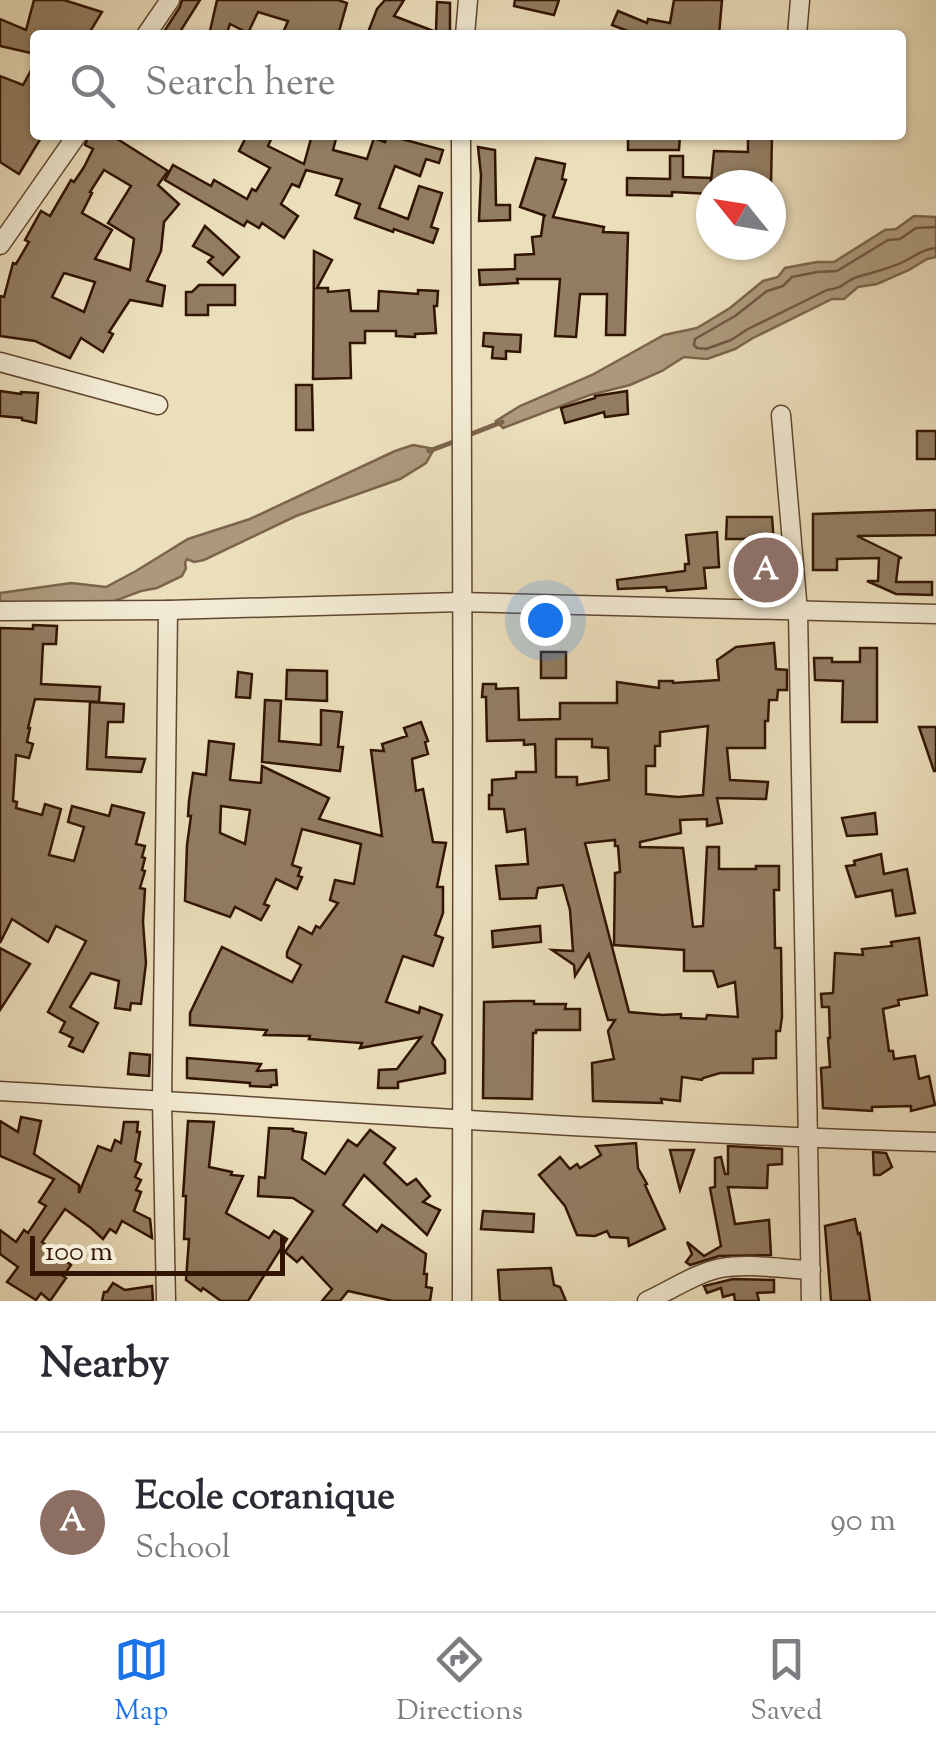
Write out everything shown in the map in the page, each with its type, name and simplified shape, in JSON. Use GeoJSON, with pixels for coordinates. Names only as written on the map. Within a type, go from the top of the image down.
{"type":"FeatureCollection","features":[{"type":"Feature","properties":{"kind":"street"},"geometry":{"type":"LineString","coordinates":[[149,30],[170,0]]}},
{"type":"Feature","properties":{"kind":"street"},"geometry":{"type":"LineString","coordinates":[[465,30],[468,0]]}},
{"type":"Feature","properties":{"kind":"street"},"geometry":{"type":"LineString","coordinates":[[797,30],[800,0]]}},
{"type":"Feature","properties":{"kind":"street"},"geometry":{"type":"LineString","coordinates":[[0,244],[73,140]]}},
{"type":"Feature","properties":{"kind":"street"},"geometry":{"type":"LineString","coordinates":[[461,140],[462,1301]]}},
{"type":"Feature","properties":{"kind":"street"},"geometry":{"type":"LineString","coordinates":[[0,362],[158,406]]}},
{"type":"Feature","properties":{"kind":"street"},"geometry":{"type":"LineString","coordinates":[[781,415],[798,612],[811,1301]]}},
{"type":"Feature","properties":{"kind":"street"},"geometry":{"type":"LineString","coordinates":[[0,611],[461,602],[936,614]]}},
{"type":"Feature","properties":{"kind":"street"},"geometry":{"type":"LineString","coordinates":[[166,1301],[162,1100],[168,610]]}},
{"type":"Feature","properties":{"kind":"street"},"geometry":{"type":"LineString","coordinates":[[0,1091],[462,1121],[936,1142]]}},
{"type":"Feature","properties":{"kind":"street"},"geometry":{"type":"LineString","coordinates":[[647,1301],[724,1268],[811,1270]]}},
{"type":"Feature","properties":{"kind":"water"},"geometry":{"type":"Polygon","coordinates":[[[914,216],[936,217],[936,257],[877,284],[858,287],[844,299],[832,299],[735,349],[707,359],[684,357],[630,385],[590,395],[503,428],[496,421],[664,335],[697,328],[763,281],[778,277],[785,268],[834,262],[914,216]]]}},
{"type":"Feature","properties":{"kind":"water"},"geometry":{"type":"Polygon","coordinates":[[[413,445],[434,449],[426,463],[400,479],[296,516],[204,560],[187,559],[182,576],[157,588],[112,602],[0,605],[0,593],[71,583],[106,587],[188,539],[250,519],[413,445]]]}},
{"type":"Feature","properties":{"kind":"building"},"geometry":{"type":"Polygon","coordinates":[[[34,0],[64,0],[102,12],[91,30],[30,30],[30,53],[0,46],[0,19],[26,30],[34,0]]]}},
{"type":"Feature","properties":{"kind":"building"},"geometry":{"type":"Polygon","coordinates":[[[182,0],[200,0],[181,30],[165,30],[182,0]]]}},
{"type":"Feature","properties":{"kind":"building"},"geometry":{"type":"Polygon","coordinates":[[[217,0],[347,3],[339,30],[284,30],[288,21],[258,12],[249,30],[230,24],[228,30],[210,30],[217,0]]]}},
{"type":"Feature","properties":{"kind":"building"},"geometry":{"type":"Polygon","coordinates":[[[385,0],[404,0],[394,16],[431,30],[369,30],[385,0]]]}},
{"type":"Feature","properties":{"kind":"building"},"geometry":{"type":"Polygon","coordinates":[[[515,0],[559,0],[554,15],[514,6],[515,0]]]}},
{"type":"Feature","properties":{"kind":"building"},"geometry":{"type":"Polygon","coordinates":[[[674,0],[722,0],[719,30],[625,30],[612,25],[618,11],[647,23],[648,19],[670,23],[674,0]]]}},
{"type":"Feature","properties":{"kind":"building"},"geometry":{"type":"Polygon","coordinates":[[[437,2],[450,3],[450,30],[436,30],[437,2]]]}},
{"type":"Feature","properties":{"kind":"building"},"geometry":{"type":"Polygon","coordinates":[[[30,72],[30,140],[40,140],[19,174],[0,162],[0,76],[23,85],[30,72]]]}},
{"type":"Feature","properties":{"kind":"building"},"geometry":{"type":"Polygon","coordinates":[[[87,140],[119,140],[168,171],[158,185],[179,204],[164,222],[161,251],[147,281],[165,286],[162,306],[130,300],[109,332],[113,334],[103,352],[81,338],[70,358],[35,341],[0,336],[0,296],[4,297],[13,263],[29,242],[25,240],[41,211],[50,216],[93,149],[85,145],[87,140]],[[104,170],[82,213],[112,230],[95,259],[130,270],[134,239],[108,223],[131,186],[104,170]],[[64,273],[52,297],[84,312],[95,282],[64,273]]]}},
{"type":"Feature","properties":{"kind":"building"},"geometry":{"type":"Polygon","coordinates":[[[244,140],[271,140],[268,146],[304,164],[311,140],[336,140],[333,150],[367,159],[373,140],[406,140],[443,150],[439,163],[426,159],[420,176],[395,166],[379,208],[408,219],[419,186],[442,193],[431,227],[438,229],[433,243],[355,218],[360,204],[336,195],[342,179],[306,170],[299,187],[292,184],[281,204],[298,216],[284,238],[262,223],[259,228],[247,221],[244,226],[165,180],[173,165],[211,186],[214,180],[247,199],[270,168],[239,151],[244,140]]]}},
{"type":"Feature","properties":{"kind":"building"},"geometry":{"type":"Polygon","coordinates":[[[628,140],[680,140],[679,150],[628,150],[628,140]]]}},
{"type":"Feature","properties":{"kind":"building"},"geometry":{"type":"Polygon","coordinates":[[[748,140],[772,140],[771,170],[712,170],[714,151],[748,152],[748,140]]]}},
{"type":"Feature","properties":{"kind":"building"},"geometry":{"type":"Polygon","coordinates":[[[478,147],[495,150],[496,205],[510,205],[510,220],[479,221],[478,147]]]}},
{"type":"Feature","properties":{"kind":"building"},"geometry":{"type":"Polygon","coordinates":[[[670,156],[683,156],[683,177],[696,177],[696,193],[627,195],[627,178],[670,179],[670,156]]]}},
{"type":"Feature","properties":{"kind":"building"},"geometry":{"type":"Polygon","coordinates":[[[536,158],[565,164],[562,179],[566,180],[553,217],[604,227],[603,232],[628,233],[625,335],[606,335],[607,294],[580,294],[576,337],[555,336],[560,279],[517,279],[518,283],[480,285],[479,270],[515,269],[515,255],[534,254],[532,237],[541,236],[544,215],[520,207],[536,158]]]}},
{"type":"Feature","properties":{"kind":"building"},"geometry":{"type":"Polygon","coordinates":[[[205,226],[239,257],[223,275],[208,262],[213,257],[193,246],[205,226]]]}},
{"type":"Feature","properties":{"kind":"building"},"geometry":{"type":"Polygon","coordinates":[[[314,251],[332,260],[317,288],[328,288],[328,292],[349,290],[351,311],[378,311],[379,291],[438,291],[434,306],[436,333],[415,337],[396,336],[396,331],[365,331],[365,343],[350,343],[351,378],[313,379],[314,251]]]}},
{"type":"Feature","properties":{"kind":"building"},"geometry":{"type":"Polygon","coordinates":[[[199,285],[235,285],[235,305],[208,305],[208,315],[186,315],[186,292],[199,285]]]}},
{"type":"Feature","properties":{"kind":"building"},"geometry":{"type":"Polygon","coordinates":[[[484,333],[521,335],[520,352],[506,351],[506,359],[492,358],[493,347],[483,346],[484,333]]]}},
{"type":"Feature","properties":{"kind":"building"},"geometry":{"type":"Polygon","coordinates":[[[296,385],[312,385],[313,430],[296,430],[296,385]]]}},
{"type":"Feature","properties":{"kind":"building"},"geometry":{"type":"Polygon","coordinates":[[[0,391],[38,393],[36,423],[0,416],[0,391]]]}},
{"type":"Feature","properties":{"kind":"building"},"geometry":{"type":"Polygon","coordinates":[[[627,391],[628,414],[605,417],[604,412],[565,423],[561,408],[595,396],[627,391]]]}},
{"type":"Feature","properties":{"kind":"building"},"geometry":{"type":"Polygon","coordinates":[[[917,431],[936,431],[936,459],[917,459],[917,431]]]}},
{"type":"Feature","properties":{"kind":"building"},"geometry":{"type":"Polygon","coordinates":[[[936,510],[936,535],[857,536],[902,558],[896,582],[932,582],[932,595],[896,594],[867,581],[878,581],[879,558],[837,559],[837,570],[813,570],[813,514],[936,510]]]}},
{"type":"Feature","properties":{"kind":"building"},"geometry":{"type":"Polygon","coordinates":[[[727,517],[772,517],[777,584],[758,586],[754,539],[726,539],[727,517]]]}},
{"type":"Feature","properties":{"kind":"building"},"geometry":{"type":"Polygon","coordinates":[[[717,532],[719,567],[704,568],[706,588],[618,589],[617,580],[685,571],[685,564],[689,564],[686,535],[717,532]]]}},
{"type":"Feature","properties":{"kind":"building"},"geometry":{"type":"Polygon","coordinates":[[[33,625],[57,626],[56,644],[43,644],[41,684],[100,687],[99,702],[35,699],[28,728],[27,742],[33,744],[29,758],[16,755],[16,808],[42,815],[45,804],[61,809],[49,855],[74,861],[84,827],[68,822],[72,806],[109,816],[112,805],[144,813],[136,844],[145,846],[140,888],[145,889],[146,963],[141,1004],[131,1003],[130,1010],[115,1008],[119,981],[91,973],[70,1007],[98,1023],[83,1052],[69,1046],[73,1038],[60,1032],[65,1022],[48,1012],[86,941],[56,926],[48,942],[12,919],[0,943],[0,628],[33,629],[33,625]]]}},
{"type":"Feature","properties":{"kind":"building"},"geometry":{"type":"Polygon","coordinates":[[[774,643],[776,669],[787,670],[787,690],[778,690],[777,700],[769,700],[765,748],[727,748],[730,780],[768,782],[766,799],[717,798],[722,823],[707,826],[707,819],[680,820],[681,833],[640,842],[640,847],[683,848],[693,927],[703,926],[707,847],[719,847],[719,869],[779,866],[779,890],[774,890],[775,948],[781,948],[782,1017],[780,1031],[776,1031],[776,1058],[753,1059],[753,1073],[720,1073],[702,1080],[682,1077],[680,1101],[593,1101],[592,1063],[614,1059],[608,1031],[615,1020],[608,1020],[589,954],[575,976],[574,965],[552,950],[573,951],[570,910],[563,885],[538,888],[536,898],[500,899],[496,866],[528,864],[525,829],[507,832],[504,809],[489,809],[492,780],[516,778],[516,772],[536,772],[535,744],[524,745],[524,740],[487,741],[483,684],[496,684],[496,689],[518,688],[519,720],[560,719],[560,703],[617,703],[617,682],[659,688],[659,681],[719,680],[717,660],[736,647],[774,643]],[[708,726],[660,732],[655,766],[646,766],[646,794],[703,795],[708,726]],[[556,739],[556,777],[577,777],[577,785],[609,780],[608,748],[592,747],[592,739],[556,739]],[[615,840],[585,843],[629,1012],[681,1014],[681,1018],[738,1017],[735,982],[718,987],[713,971],[684,971],[684,950],[614,945],[615,873],[620,872],[618,846],[615,840]]]}},
{"type":"Feature","properties":{"kind":"building"},"geometry":{"type":"Polygon","coordinates":[[[860,648],[877,648],[877,722],[842,722],[843,681],[815,680],[814,658],[860,662],[860,648]]]}},
{"type":"Feature","properties":{"kind":"building"},"geometry":{"type":"Polygon","coordinates":[[[541,652],[566,652],[566,678],[541,678],[541,652]]]}},
{"type":"Feature","properties":{"kind":"building"},"geometry":{"type":"Polygon","coordinates":[[[287,670],[327,671],[327,701],[286,699],[287,670]]]}},
{"type":"Feature","properties":{"kind":"building"},"geometry":{"type":"Polygon","coordinates":[[[238,672],[252,674],[250,698],[236,697],[238,672]]]}},
{"type":"Feature","properties":{"kind":"building"},"geometry":{"type":"Polygon","coordinates":[[[265,700],[281,701],[279,741],[321,745],[321,710],[342,712],[340,771],[262,762],[265,700]]]}},
{"type":"Feature","properties":{"kind":"building"},"geometry":{"type":"Polygon","coordinates":[[[90,702],[124,704],[123,722],[108,722],[106,757],[145,759],[141,772],[87,769],[90,702]]]}},
{"type":"Feature","properties":{"kind":"building"},"geometry":{"type":"Polygon","coordinates":[[[421,722],[428,741],[428,754],[412,759],[416,791],[423,789],[433,842],[446,843],[437,887],[443,887],[443,913],[435,935],[443,938],[433,966],[403,956],[386,1002],[419,1013],[420,1007],[442,1015],[432,1043],[445,1060],[445,1073],[398,1082],[398,1088],[378,1088],[379,1070],[397,1069],[421,1037],[360,1048],[362,1043],[264,1035],[267,1030],[190,1025],[190,1013],[222,947],[292,982],[301,965],[287,957],[287,952],[299,927],[312,934],[316,926],[320,928],[338,903],[330,900],[335,880],[354,884],[361,844],[302,829],[292,865],[301,868],[297,889],[276,879],[261,920],[235,907],[230,917],[185,901],[193,773],[206,775],[209,741],[234,744],[230,780],[261,783],[262,766],[329,798],[319,819],[382,836],[371,750],[384,751],[382,744],[407,736],[404,728],[421,722]],[[221,806],[220,833],[245,844],[250,810],[221,806]]]}},
{"type":"Feature","properties":{"kind":"building"},"geometry":{"type":"Polygon","coordinates":[[[919,727],[936,727],[936,771],[934,771],[919,727]]]}},
{"type":"Feature","properties":{"kind":"building"},"geometry":{"type":"Polygon","coordinates":[[[875,813],[877,834],[847,836],[842,818],[875,813]]]}},
{"type":"Feature","properties":{"kind":"building"},"geometry":{"type":"Polygon","coordinates":[[[881,854],[884,874],[907,869],[915,913],[896,916],[892,890],[856,897],[846,866],[881,854]]]}},
{"type":"Feature","properties":{"kind":"building"},"geometry":{"type":"Polygon","coordinates":[[[540,926],[541,942],[493,947],[492,931],[540,926]]]}},
{"type":"Feature","properties":{"kind":"building"},"geometry":{"type":"Polygon","coordinates":[[[919,938],[927,995],[898,1000],[899,1005],[883,1009],[889,1051],[893,1051],[894,1059],[915,1056],[919,1079],[929,1076],[935,1105],[911,1111],[911,1106],[872,1107],[872,1111],[823,1108],[821,1068],[830,1067],[830,1038],[829,1007],[822,1007],[821,994],[833,993],[835,953],[863,955],[862,949],[919,938]]]}},
{"type":"Feature","properties":{"kind":"building"},"geometry":{"type":"Polygon","coordinates":[[[0,948],[30,964],[0,1010],[0,948]]]}},
{"type":"Feature","properties":{"kind":"building"},"geometry":{"type":"Polygon","coordinates":[[[534,1001],[580,1009],[580,1030],[533,1033],[532,1099],[483,1098],[484,1002],[534,1001]]]}},
{"type":"Feature","properties":{"kind":"building"},"geometry":{"type":"Polygon","coordinates":[[[130,1053],[150,1055],[149,1076],[128,1074],[130,1053]]]}},
{"type":"Feature","properties":{"kind":"building"},"geometry":{"type":"Polygon","coordinates":[[[187,1058],[261,1064],[257,1071],[276,1070],[277,1085],[250,1086],[187,1078],[187,1058]]]}},
{"type":"Feature","properties":{"kind":"building"},"geometry":{"type":"Polygon","coordinates":[[[21,1117],[41,1121],[34,1154],[79,1185],[79,1193],[98,1146],[111,1151],[115,1140],[121,1143],[124,1122],[138,1122],[140,1132],[135,1161],[141,1164],[135,1177],[141,1180],[136,1190],[141,1192],[134,1211],[150,1219],[152,1238],[122,1221],[116,1233],[110,1229],[103,1239],[65,1209],[42,1242],[71,1265],[50,1301],[41,1293],[36,1300],[7,1282],[18,1267],[0,1254],[0,1230],[16,1242],[24,1230],[28,1233],[46,1206],[39,1202],[54,1179],[0,1156],[0,1121],[18,1132],[21,1117]]]}},
{"type":"Feature","properties":{"kind":"building"},"geometry":{"type":"Polygon","coordinates":[[[188,1121],[214,1122],[209,1167],[243,1176],[226,1213],[269,1238],[274,1231],[287,1239],[248,1301],[221,1301],[186,1280],[189,1239],[184,1239],[183,1196],[188,1121]]]}},
{"type":"Feature","properties":{"kind":"building"},"geometry":{"type":"Polygon","coordinates":[[[269,1128],[306,1133],[302,1159],[325,1174],[348,1140],[357,1146],[370,1130],[395,1148],[384,1163],[407,1185],[416,1179],[430,1196],[423,1202],[440,1210],[427,1235],[364,1175],[343,1205],[377,1232],[382,1225],[426,1254],[424,1274],[426,1287],[432,1288],[430,1301],[393,1301],[348,1291],[340,1301],[322,1301],[332,1289],[302,1257],[297,1262],[285,1252],[313,1211],[293,1198],[258,1196],[259,1177],[265,1178],[269,1128]]]}},
{"type":"Feature","properties":{"kind":"building"},"geometry":{"type":"Polygon","coordinates":[[[636,1143],[638,1168],[665,1229],[629,1246],[628,1238],[610,1237],[607,1231],[595,1236],[577,1235],[565,1206],[539,1175],[560,1157],[570,1169],[577,1164],[580,1168],[601,1155],[596,1146],[636,1143]]]}},
{"type":"Feature","properties":{"kind":"building"},"geometry":{"type":"Polygon","coordinates":[[[728,1146],[782,1149],[782,1164],[768,1165],[767,1188],[728,1187],[735,1224],[769,1220],[771,1255],[719,1256],[690,1265],[686,1262],[692,1254],[687,1242],[704,1256],[721,1246],[710,1188],[715,1187],[715,1158],[721,1157],[728,1174],[728,1146]]]}},
{"type":"Feature","properties":{"kind":"building"},"geometry":{"type":"Polygon","coordinates":[[[670,1150],[694,1150],[680,1190],[670,1150]]]}},
{"type":"Feature","properties":{"kind":"building"},"geometry":{"type":"Polygon","coordinates":[[[873,1152],[886,1153],[892,1167],[874,1175],[873,1152]]]}},
{"type":"Feature","properties":{"kind":"building"},"geometry":{"type":"Polygon","coordinates":[[[483,1211],[534,1214],[533,1232],[481,1229],[483,1211]]]}},
{"type":"Feature","properties":{"kind":"building"},"geometry":{"type":"Polygon","coordinates":[[[855,1219],[870,1301],[831,1301],[825,1226],[855,1219]]]}},
{"type":"Feature","properties":{"kind":"building"},"geometry":{"type":"Polygon","coordinates":[[[551,1268],[554,1285],[560,1287],[566,1301],[500,1301],[498,1270],[551,1268]]]}},
{"type":"Feature","properties":{"kind":"building"},"geometry":{"type":"Polygon","coordinates":[[[733,1279],[774,1280],[774,1292],[757,1293],[759,1301],[735,1301],[734,1294],[723,1297],[721,1288],[707,1293],[704,1286],[733,1279]]]}},
{"type":"Feature","properties":{"kind":"building"},"geometry":{"type":"Polygon","coordinates":[[[113,1283],[125,1290],[152,1286],[153,1301],[102,1301],[113,1283]]]}},
{"type":"Feature","properties":{"kind":"waterway"},"geometry":{"type":"LineString","coordinates":[[466,436],[502,422]]}},
{"type":"Feature","properties":{"kind":"waterway"},"geometry":{"type":"LineString","coordinates":[[429,451],[456,441]]}},
{"type":"Feature","properties":{"kind":"place","name":"Ecole coranique"},"geometry":{"type":"Point","coordinates":[766,570]}}]}
